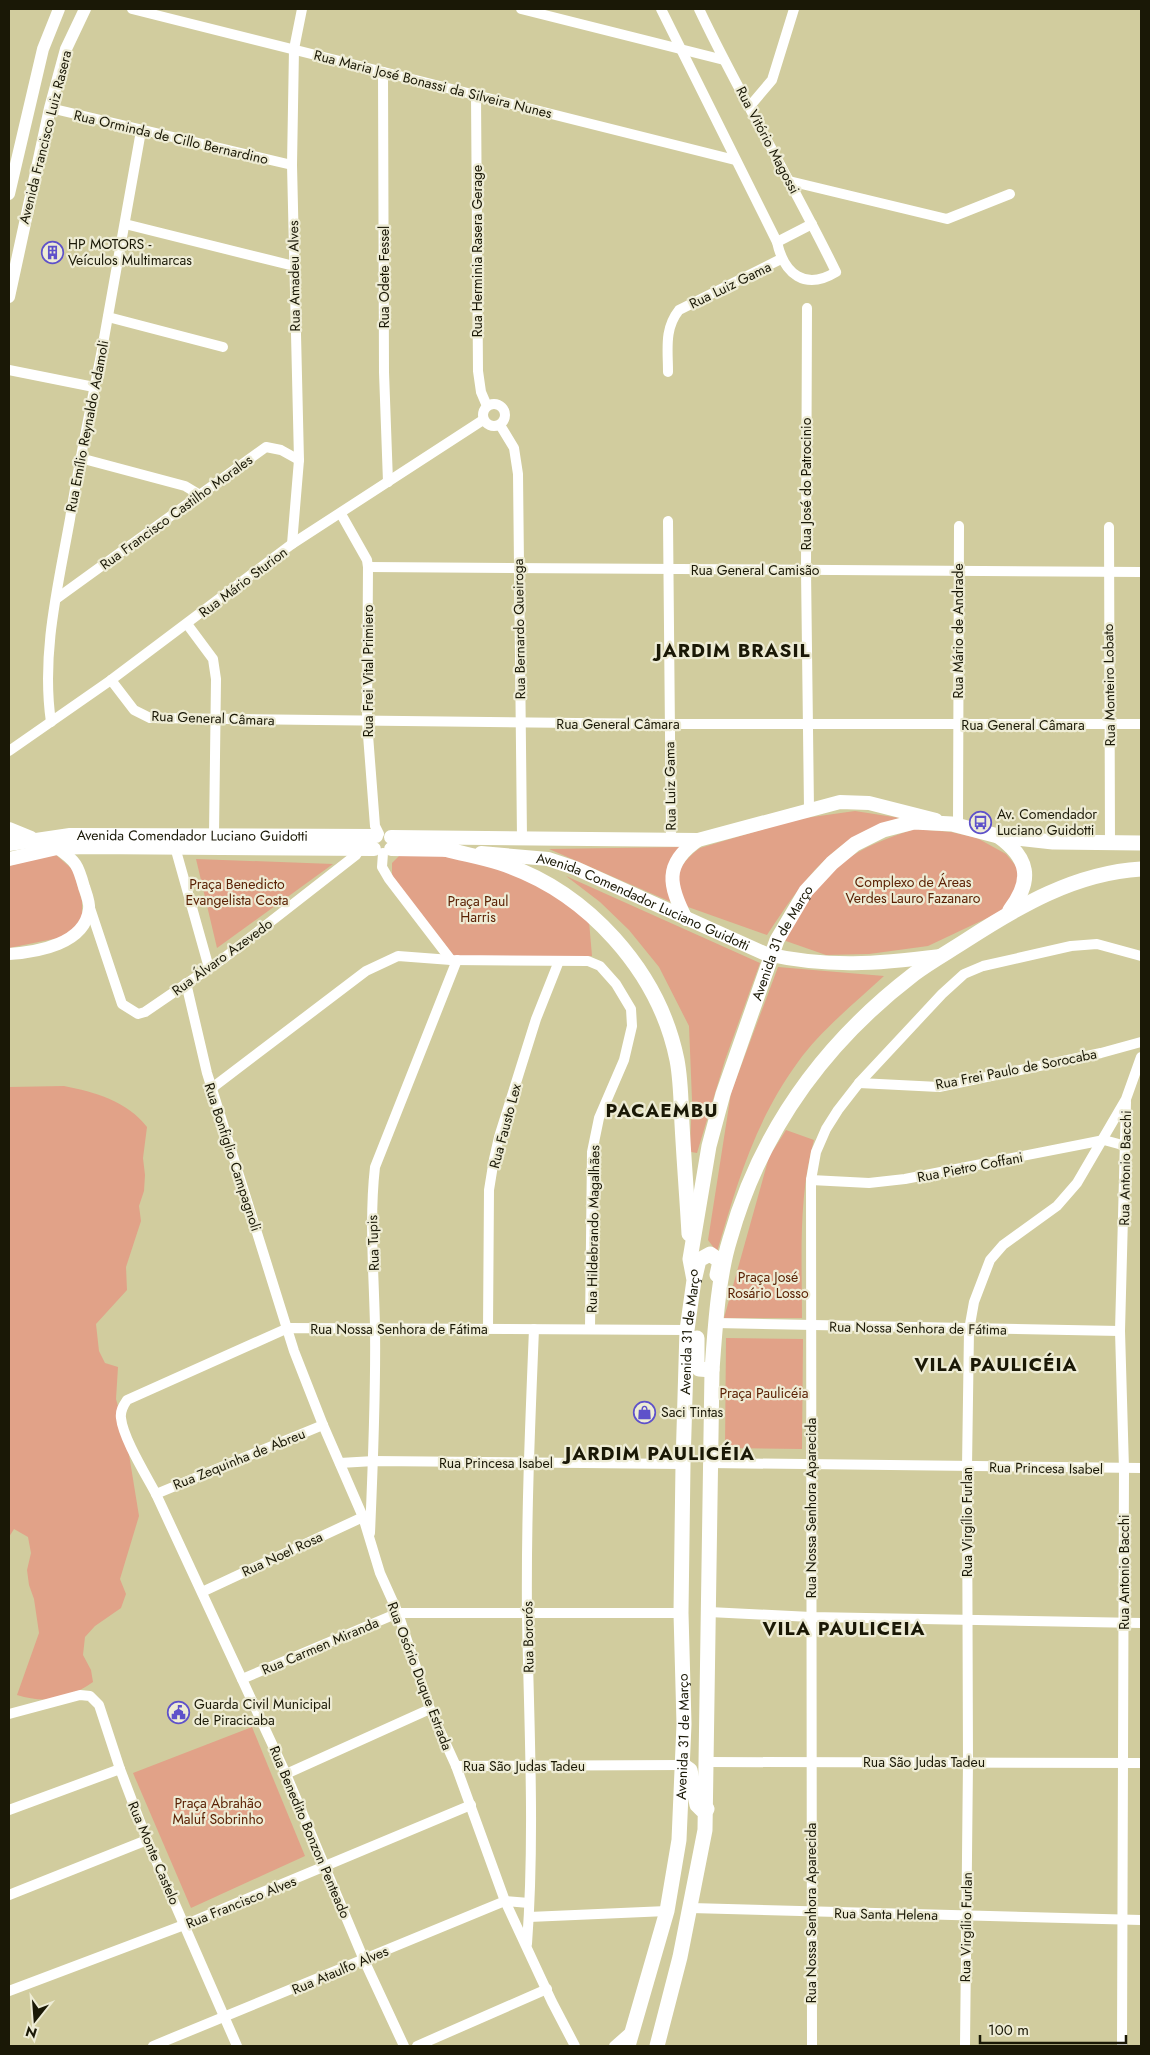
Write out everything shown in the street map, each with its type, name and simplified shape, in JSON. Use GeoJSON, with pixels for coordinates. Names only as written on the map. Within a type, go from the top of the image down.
{"type":"FeatureCollection","features":[{"type":"Feature","properties":{"kind":"main road","name":"Avenida Comendador Luciano Guidotti"},"geometry":{"type":"LineString","coordinates":[[9,859],[57,848],[87,847],[379,844],[522,838],[698,840],[840,802],[869,802],[998,836],[1053,842],[1141,842]]}},
{"type":"Feature","properties":{"kind":"main road","name":"Avenida 31 de Março"},"geometry":{"type":"LineString","coordinates":[[628,2046],[667,1911],[678,1840],[684,1724],[682,1613],[683,1464],[687,1330],[693,1288],[690,1259],[709,1146],[723,1094],[768,966],[786,923],[806,891],[832,863],[855,844],[882,830],[914,822],[955,825]]}},
{"type":"Feature","properties":{"kind":"main road"},"geometry":{"type":"LineString","coordinates":[[9,830],[34,838]]}},
{"type":"Feature","properties":{"kind":"main road","name":"Avenida Comendador Luciano Guidotti"},"geometry":{"type":"LineString","coordinates":[[9,844],[34,838],[70,835],[214,835],[379,844],[548,859],[614,884],[686,919],[766,954],[805,961],[852,965],[942,956],[1009,912],[1046,893],[1084,880],[1141,869]]}},
{"type":"Feature","properties":{"kind":"main road"},"geometry":{"type":"LineString","coordinates":[[998,836],[1011,846],[1020,858],[1026,876],[1019,899],[1009,912]]}},
{"type":"Feature","properties":{"kind":"main road"},"geometry":{"type":"LineString","coordinates":[[686,919],[674,895],[672,876],[675,863],[683,850],[698,840]]}},
{"type":"Feature","properties":{"kind":"main road"},"geometry":{"type":"LineString","coordinates":[[445,849],[500,863],[538,879],[572,900],[602,925],[628,954],[649,987],[668,1024],[677,1062],[690,1259]]}},
{"type":"Feature","properties":{"kind":"main road","name":"Avenida 31 de Março"},"geometry":{"type":"LineString","coordinates":[[657,2046],[701,1862],[707,1809],[712,1370],[716,1323],[729,1241],[760,1156],[779,1120],[823,1058],[883,999],[916,973],[942,956]]}},
{"type":"Feature","properties":{"kind":"main road"},"geometry":{"type":"LineString","coordinates":[[712,1370],[699,1369],[697,1365],[697,1320],[693,1288],[699,1260],[710,1254],[720,1261],[711,1303],[716,1323]]}},
{"type":"Feature","properties":{"kind":"main road"},"geometry":{"type":"LineString","coordinates":[[684,1724],[697,1724],[708,1728]]}},
{"type":"Feature","properties":{"kind":"main road"},"geometry":{"type":"LineString","coordinates":[[683,1765],[690,1770],[697,1806],[702,1810],[707,1809]]}},
{"type":"Feature","properties":{"kind":"street"},"geometry":{"type":"LineString","coordinates":[[9,194],[43,49],[61,9],[68,17],[82,14]]}},
{"type":"Feature","properties":{"kind":"street","name":"Rua Maria José Bonassi da Silveira Nunes"},"geometry":{"type":"LineString","coordinates":[[132,9],[735,160]]}},
{"type":"Feature","properties":{"kind":"street","name":"Rua Amadeu Alves"},"geometry":{"type":"LineString","coordinates":[[292,544],[299,460],[292,166],[294,50],[302,9]]}},
{"type":"Feature","properties":{"kind":"street"},"geometry":{"type":"LineString","coordinates":[[521,9],[724,60]]}},
{"type":"Feature","properties":{"kind":"street"},"geometry":{"type":"LineString","coordinates":[[555,9],[561,19]]}},
{"type":"Feature","properties":{"kind":"street"},"geometry":{"type":"LineString","coordinates":[[661,9],[777,242],[781,259]]}},
{"type":"Feature","properties":{"kind":"street","name":"Rua Vitório Magossi"},"geometry":{"type":"LineString","coordinates":[[700,9],[724,60],[750,106],[836,272]]}},
{"type":"Feature","properties":{"kind":"street"},"geometry":{"type":"LineString","coordinates":[[750,106],[772,80],[794,9]]}},
{"type":"Feature","properties":{"kind":"street","name":"Avenida Francisco Luiz Rasera"},"geometry":{"type":"LineString","coordinates":[[9,297],[50,108],[66,49],[82,14]]}},
{"type":"Feature","properties":{"kind":"street"},"geometry":{"type":"LineString","coordinates":[[43,49],[52,47],[66,49]]}},
{"type":"Feature","properties":{"kind":"street","name":"Rua Odete Fessel"},"geometry":{"type":"LineString","coordinates":[[383,72],[384,372],[388,482]]}},
{"type":"Feature","properties":{"kind":"street","name":"Rua Herminia Rasera Gerage"},"geometry":{"type":"LineString","coordinates":[[476,95],[478,371],[481,392],[487,406]]}},
{"type":"Feature","properties":{"kind":"street","name":"Rua Orminda de Cillo Bernardino"},"geometry":{"type":"LineString","coordinates":[[50,108],[292,166]]}},
{"type":"Feature","properties":{"kind":"street","name":"Rua Emílio Reynaldo Adamoli"},"geometry":{"type":"LineString","coordinates":[[51,722],[47,695],[47,666],[56,598],[141,131]]}},
{"type":"Feature","properties":{"kind":"street"},"geometry":{"type":"LineString","coordinates":[[789,181],[947,219],[1010,194]]}},
{"type":"Feature","properties":{"kind":"street"},"geometry":{"type":"LineString","coordinates":[[125,224],[294,266]]}},
{"type":"Feature","properties":{"kind":"street"},"geometry":{"type":"LineString","coordinates":[[777,242],[812,224]]}},
{"type":"Feature","properties":{"kind":"street"},"geometry":{"type":"LineString","coordinates":[[9,268],[18,250]]}},
{"type":"Feature","properties":{"kind":"street","name":"Rua Luiz Gama"},"geometry":{"type":"LineString","coordinates":[[668,372],[668,332],[672,320],[679,310],[781,259],[790,272],[813,281],[825,279],[836,272]]}},
{"type":"Feature","properties":{"kind":"street","name":"Rua José do Patrocinio"},"geometry":{"type":"LineString","coordinates":[[807,308],[806,570],[809,809]]}},
{"type":"Feature","properties":{"kind":"street"},"geometry":{"type":"LineString","coordinates":[[108,317],[222,347]]}},
{"type":"Feature","properties":{"kind":"street"},"geometry":{"type":"LineString","coordinates":[[9,370],[94,387]]}},
{"type":"Feature","properties":{"kind":"street"},"geometry":{"type":"LineString","coordinates":[[499,405],[504,411],[505,419],[500,425],[492,427],[483,420],[483,412],[487,406],[499,405]]}},
{"type":"Feature","properties":{"kind":"street","name":"Rua Mário Sturion"},"geometry":{"type":"LineString","coordinates":[[9,751],[111,680],[292,544],[341,514],[483,420]]}},
{"type":"Feature","properties":{"kind":"street","name":"Rua Bernardo Queiroga"},"geometry":{"type":"LineString","coordinates":[[500,425],[514,448],[516,455],[522,838]]}},
{"type":"Feature","properties":{"kind":"street","name":"Rua Francisco Castilho Morales"},"geometry":{"type":"LineString","coordinates":[[56,598],[266,447],[281,450],[299,460]]}},
{"type":"Feature","properties":{"kind":"street"},"geometry":{"type":"LineString","coordinates":[[80,458],[185,486],[200,494]]}},
{"type":"Feature","properties":{"kind":"street","name":"Rua Frei Vital Primiero"},"geometry":{"type":"LineString","coordinates":[[341,514],[367,560],[368,568],[366,722],[375,826],[382,867],[454,960]]}},
{"type":"Feature","properties":{"kind":"street","name":"Rua Luiz Gama"},"geometry":{"type":"LineString","coordinates":[[668,521],[670,569],[671,840]]}},
{"type":"Feature","properties":{"kind":"street","name":"Rua Mário de Andrade"},"geometry":{"type":"LineString","coordinates":[[955,825],[959,526]]}},
{"type":"Feature","properties":{"kind":"street","name":"Rua Monteiro Lobato"},"geometry":{"type":"LineString","coordinates":[[1109,527],[1110,843]]}},
{"type":"Feature","properties":{"kind":"street","name":"Rua General Camisão"},"geometry":{"type":"LineString","coordinates":[[368,568],[1141,572]]}},
{"type":"Feature","properties":{"kind":"street"},"geometry":{"type":"LineString","coordinates":[[187,624],[213,659],[216,679],[214,835]]}},
{"type":"Feature","properties":{"kind":"street","name":"Rua General Câmara"},"geometry":{"type":"LineString","coordinates":[[111,680],[134,710],[150,718],[366,722],[670,724],[1141,724]]}},
{"type":"Feature","properties":{"kind":"street","name":"Rua Álvaro Azevedo"},"geometry":{"type":"LineString","coordinates":[[90,908],[122,1004],[138,1014],[145,1012],[209,968],[348,861],[379,844]]}},
{"type":"Feature","properties":{"kind":"street"},"geometry":{"type":"LineString","coordinates":[[79,868],[87,847]]}},
{"type":"Feature","properties":{"kind":"street"},"geometry":{"type":"LineString","coordinates":[[176,847],[209,968]]}},
{"type":"Feature","properties":{"kind":"street"},"geometry":{"type":"LineString","coordinates":[[9,954],[64,942],[76,936],[82,928],[90,908],[79,868],[74,860],[57,848]]}},
{"type":"Feature","properties":{"kind":"street","name":"Rua Nossa Senhora Aparecida"},"geometry":{"type":"LineString","coordinates":[[812,2046],[811,1180],[816,1152],[826,1129],[859,1083],[942,994],[964,974],[982,966],[1071,946],[1097,944],[1141,956]]}},
{"type":"Feature","properties":{"kind":"street"},"geometry":{"type":"LineString","coordinates":[[212,1088],[366,971],[398,956],[454,960],[559,961]]}},
{"type":"Feature","properties":{"kind":"street","name":"Rua Tupis"},"geometry":{"type":"LineString","coordinates":[[370,1541],[374,1461],[375,1328],[371,1196],[375,1167],[454,960]]}},
{"type":"Feature","properties":{"kind":"street","name":"Rua Hildebrando Magalhães"},"geometry":{"type":"LineString","coordinates":[[559,961],[588,961],[600,966],[616,984],[631,1009],[632,1026],[624,1060],[599,1118],[592,1152],[590,1329]]}},
{"type":"Feature","properties":{"kind":"street","name":"Rua Fausto Lex"},"geometry":{"type":"LineString","coordinates":[[488,1329],[489,1190],[494,1159],[533,1028],[559,961]]}},
{"type":"Feature","properties":{"kind":"street","name":"Rua Bonfiglio Campagnoli"},"geometry":{"type":"LineString","coordinates":[[186,984],[212,1088],[288,1328]]}},
{"type":"Feature","properties":{"kind":"street","name":"Rua Frei Paulo de Sorocaba"},"geometry":{"type":"LineString","coordinates":[[859,1083],[938,1087],[1141,1042]]}},
{"type":"Feature","properties":{"kind":"street","name":"Rua Virgílio Furlan"},"geometry":{"type":"LineString","coordinates":[[965,2046],[968,1762],[966,1467],[969,1330],[974,1302],[990,1260],[1003,1245],[1057,1206],[1077,1183],[1104,1140],[1126,1099],[1141,1058]]}},
{"type":"Feature","properties":{"kind":"street","name":"Rua Antonio Bacchi"},"geometry":{"type":"LineString","coordinates":[[1122,2046],[1124,1469],[1120,1331],[1126,1099]]}},
{"type":"Feature","properties":{"kind":"street","name":"Rua Pietro Coffani"},"geometry":{"type":"LineString","coordinates":[[811,1180],[869,1183],[905,1179],[1104,1140],[1126,1146]]}},
{"type":"Feature","properties":{"kind":"street","name":"Rua Nossa Senhora de Fátima"},"geometry":{"type":"LineString","coordinates":[[716,1323],[969,1330],[1120,1331]]}},
{"type":"Feature","properties":{"kind":"street","name":"Rua Nossa Senhora de Fátima"},"geometry":{"type":"LineString","coordinates":[[127,1400],[288,1328],[687,1330]]}},
{"type":"Feature","properties":{"kind":"street","name":"Rua Osório Duque Estrada"},"geometry":{"type":"LineString","coordinates":[[288,1328],[294,1351],[323,1425],[362,1516],[380,1573],[398,1613],[430,1709],[456,1766],[505,1901],[575,2046]]}},
{"type":"Feature","properties":{"kind":"street","name":"Rua Bororós"},"geometry":{"type":"LineString","coordinates":[[527,1944],[529,1917],[530,1766],[527,1614],[528,1463],[534,1329]]}},
{"type":"Feature","properties":{"kind":"street","name":"Rua Benedito Bonzon Penteado"},"geometry":{"type":"LineString","coordinates":[[127,1400],[122,1407],[120,1418],[133,1451],[156,1494],[286,1774],[327,1867],[364,1960],[404,2046]]}},
{"type":"Feature","properties":{"kind":"street","name":"Rua Zequinha de Abreu"},"geometry":{"type":"LineString","coordinates":[[156,1494],[323,1425]]}},
{"type":"Feature","properties":{"kind":"street","name":"Rua Princesa Isabel"},"geometry":{"type":"LineString","coordinates":[[340,1463],[374,1461],[683,1464]]}},
{"type":"Feature","properties":{"kind":"street","name":"Rua Princesa Isabel"},"geometry":{"type":"LineString","coordinates":[[710,1462],[811,1465],[1141,1468]]}},
{"type":"Feature","properties":{"kind":"street","name":"Rua Noel Rosa"},"geometry":{"type":"LineString","coordinates":[[202,1592],[362,1516]]}},
{"type":"Feature","properties":{"kind":"street"},"geometry":{"type":"LineString","coordinates":[[708,1612],[811,1617],[1141,1623]]}},
{"type":"Feature","properties":{"kind":"street"},"geometry":{"type":"LineString","coordinates":[[398,1613],[682,1613]]}},
{"type":"Feature","properties":{"kind":"street","name":"Rua Carmen Miranda"},"geometry":{"type":"LineString","coordinates":[[242,1679],[398,1613]]}},
{"type":"Feature","properties":{"kind":"street","name":"Rua Monte Castelo"},"geometry":{"type":"LineString","coordinates":[[9,1714],[80,1695],[90,1696],[99,1706],[147,1840],[237,2046]]}},
{"type":"Feature","properties":{"kind":"street"},"geometry":{"type":"LineString","coordinates":[[286,1774],[430,1709]]}},
{"type":"Feature","properties":{"kind":"street","name":"Rua São Judas Tadeu"},"geometry":{"type":"LineString","coordinates":[[708,1762],[1141,1763]]}},
{"type":"Feature","properties":{"kind":"street","name":"Rua São Judas Tadeu"},"geometry":{"type":"LineString","coordinates":[[456,1766],[683,1765]]}},
{"type":"Feature","properties":{"kind":"street"},"geometry":{"type":"LineString","coordinates":[[9,1810],[120,1769]]}},
{"type":"Feature","properties":{"kind":"street","name":"Rua Francisco Alves"},"geometry":{"type":"LineString","coordinates":[[9,1990],[184,1925],[327,1867],[470,1805]]}},
{"type":"Feature","properties":{"kind":"street"},"geometry":{"type":"LineString","coordinates":[[9,1895],[147,1840]]}},
{"type":"Feature","properties":{"kind":"street","name":"Rua Ataulfo Alves"},"geometry":{"type":"LineString","coordinates":[[153,2046],[225,2018],[505,1901],[529,1903]]}},
{"type":"Feature","properties":{"kind":"street","name":"Rua Santa Helena"},"geometry":{"type":"LineString","coordinates":[[691,1908],[1141,1920]]}},
{"type":"Feature","properties":{"kind":"street"},"geometry":{"type":"LineString","coordinates":[[529,1917],[667,1911]]}},
{"type":"Feature","properties":{"kind":"street"},"geometry":{"type":"LineString","coordinates":[[417,2046],[547,1989]]}},
{"type":"Feature","properties":{"kind":"street"},"geometry":{"type":"LineString","coordinates":[[614,2046],[632,2031]]}},
{"type":"Feature","properties":{"kind":"green space","name":"Complexo de Áreas Verdes Lauro Fazanaro"},"geometry":{"type":"Polygon","coordinates":[[[855,811],[900,818],[856,836],[838,848],[807,879],[767,935],[688,907],[678,891],[678,875],[681,868],[692,854],[700,848],[798,819],[855,811]]]}},
{"type":"Feature","properties":{"kind":"green space","name":"Complexo de Áreas Verdes Lauro Fazanaro"},"geometry":{"type":"Polygon","coordinates":[[[915,829],[951,832],[977,838],[1006,854],[1016,866],[1019,877],[1018,892],[1000,912],[928,946],[869,954],[826,955],[783,940],[810,898],[836,868],[850,857],[868,847],[915,829]]]}},
{"type":"Feature","properties":{"kind":"green space"},"geometry":{"type":"Polygon","coordinates":[[[680,847],[671,902],[549,849],[680,847]]]}},
{"type":"Feature","properties":{"kind":"green space","name":"Praça Paul Harris"},"geometry":{"type":"Polygon","coordinates":[[[402,853],[448,854],[499,867],[550,890],[589,921],[592,956],[454,956],[392,877],[392,863],[402,853]]]}},
{"type":"Feature","properties":{"kind":"green space"},"geometry":{"type":"Polygon","coordinates":[[[55,854],[73,870],[82,901],[82,917],[68,936],[9,948],[9,866],[55,854]]]}},
{"type":"Feature","properties":{"kind":"green space","name":"Praça Benedicto Evangelista Costa"},"geometry":{"type":"Polygon","coordinates":[[[196,859],[333,864],[217,948],[196,859]]]}},
{"type":"Feature","properties":{"kind":"green space"},"geometry":{"type":"Polygon","coordinates":[[[566,876],[760,963],[725,1060],[697,1153],[691,1152],[690,1146],[692,1100],[689,1026],[659,967],[629,930],[600,902],[566,876]]]}},
{"type":"Feature","properties":{"kind":"green space"},"geometry":{"type":"Polygon","coordinates":[[[778,967],[884,976],[817,1039],[783,1084],[749,1153],[717,1252],[708,1240],[731,1093],[778,967]]]}},
{"type":"Feature","properties":{"kind":"green space"},"geometry":{"type":"Polygon","coordinates":[[[64,1086],[110,1099],[130,1110],[147,1127],[143,1158],[144,1191],[139,1206],[141,1221],[126,1267],[127,1290],[96,1324],[99,1351],[105,1363],[118,1367],[116,1399],[126,1436],[139,1516],[120,1579],[126,1594],[121,1608],[95,1626],[85,1637],[83,1655],[91,1670],[93,1682],[66,1696],[38,1699],[17,1695],[39,1633],[27,1570],[31,1553],[28,1537],[14,1529],[9,1537],[9,1087],[64,1086]]]}},
{"type":"Feature","properties":{"kind":"green space","name":"Praça José Rosário Losso"},"geometry":{"type":"Polygon","coordinates":[[[786,1130],[814,1140],[805,1184],[803,1206],[802,1318],[724,1318],[769,1157],[786,1130]]]}},
{"type":"Feature","properties":{"kind":"green space","name":"Praça Paulicéia"},"geometry":{"type":"Polygon","coordinates":[[[726,1338],[803,1339],[802,1449],[725,1448],[726,1338]]]}},
{"type":"Feature","properties":{"kind":"green space","name":"Praça Abrahão Maluf Sobrinho"},"geometry":{"type":"Polygon","coordinates":[[[252,1727],[305,1856],[191,1908],[133,1773],[252,1727]]]}},
{"type":"Feature","properties":{"kind":"place","name":"HP MOTORS - Veículos Multimarcas"},"geometry":{"type":"Point","coordinates":[52,252]}},
{"type":"Feature","properties":{"kind":"place","name":"Av. Comendador Luciano Guidotti"},"geometry":{"type":"Point","coordinates":[981,822]}},
{"type":"Feature","properties":{"kind":"place","name":"Saci Tintas"},"geometry":{"type":"Point","coordinates":[645,1412]}},
{"type":"Feature","properties":{"kind":"place","name":"Guarda Civil Municipal de Piracicaba"},"geometry":{"type":"Point","coordinates":[178,1712]}},
{"type":"Feature","properties":{"kind":"district","name":"JARDIM BRASIL"},"geometry":{"type":"Point","coordinates":[733,650]}},
{"type":"Feature","properties":{"kind":"district","name":"PACAEMBU"},"geometry":{"type":"Point","coordinates":[662,1110]}},
{"type":"Feature","properties":{"kind":"district","name":"VILA PAULICÉIA"},"geometry":{"type":"Point","coordinates":[996,1364]}},
{"type":"Feature","properties":{"kind":"district","name":"JARDIM PAULICÉIA"},"geometry":{"type":"Point","coordinates":[660,1453]}},
{"type":"Feature","properties":{"kind":"district","name":"VILA PAULICEIA"},"geometry":{"type":"Point","coordinates":[844,1628]}}]}
